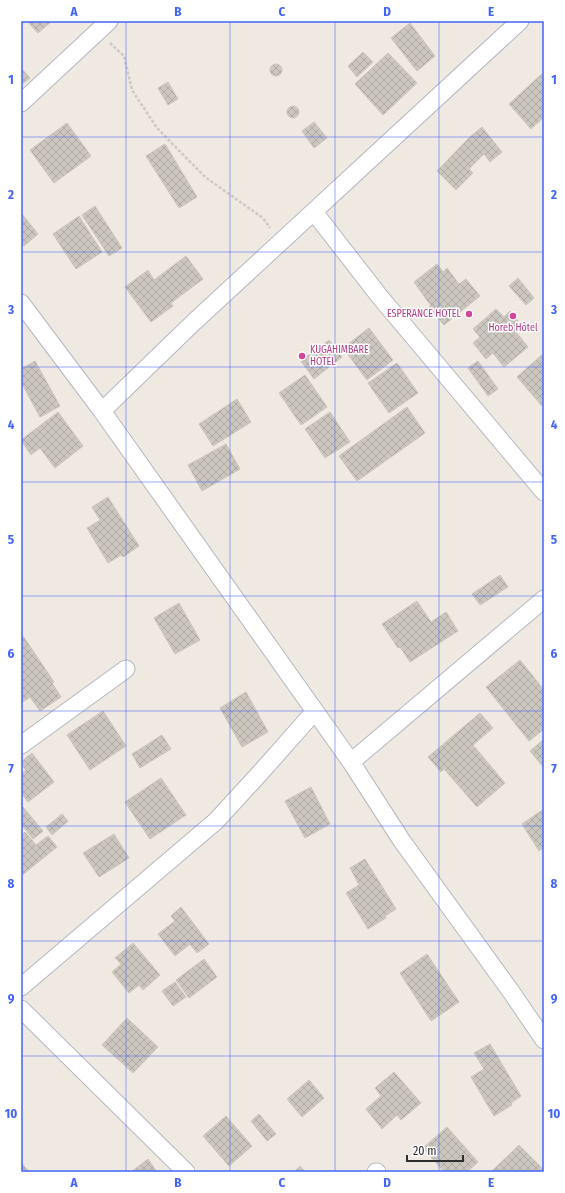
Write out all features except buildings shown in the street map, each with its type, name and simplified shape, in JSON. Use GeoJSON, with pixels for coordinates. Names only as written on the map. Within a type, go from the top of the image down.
{"type":"FeatureCollection","features":[{"type":"Feature","properties":{"kind":"street"},"geometry":{"type":"LineString","coordinates":[[102,411],[194,322],[520,21]]}},
{"type":"Feature","properties":{"kind":"street"},"geometry":{"type":"LineString","coordinates":[[21,103],[104,26]]}},
{"type":"Feature","properties":{"kind":"street"},"geometry":{"type":"LineString","coordinates":[[314,212],[380,297],[544,492]]}},
{"type":"Feature","properties":{"kind":"street"},"geometry":{"type":"LineString","coordinates":[[21,303],[102,411],[314,712],[351,762],[402,841],[512,993],[544,1040]]}},
{"type":"Feature","properties":{"kind":"street"},"geometry":{"type":"LineString","coordinates":[[351,762],[544,599]]}},
{"type":"Feature","properties":{"kind":"street"},"geometry":{"type":"LineString","coordinates":[[21,745],[126,669]]}},
{"type":"Feature","properties":{"kind":"street"},"geometry":{"type":"LineString","coordinates":[[21,986],[216,821],[314,712]]}},
{"type":"Feature","properties":{"kind":"street"},"geometry":{"type":"LineString","coordinates":[[21,1009],[186,1172]]}},
{"type":"Feature","properties":{"kind":"path"},"geometry":{"type":"LineString","coordinates":[[104,26],[124,56],[132,90],[157,128],[205,177],[263,218],[280,242]]}},
{"type":"Feature","properties":{"kind":"place","name":"ESPERANCE HOTEL"},"geometry":{"type":"Point","coordinates":[469,314]}},
{"type":"Feature","properties":{"kind":"place","name":"Horeb Hôtel"},"geometry":{"type":"Point","coordinates":[513,316]}},
{"type":"Feature","properties":{"kind":"place","name":"KUGAHIMBARE HOTEL"},"geometry":{"type":"Point","coordinates":[302,356]}}]}
